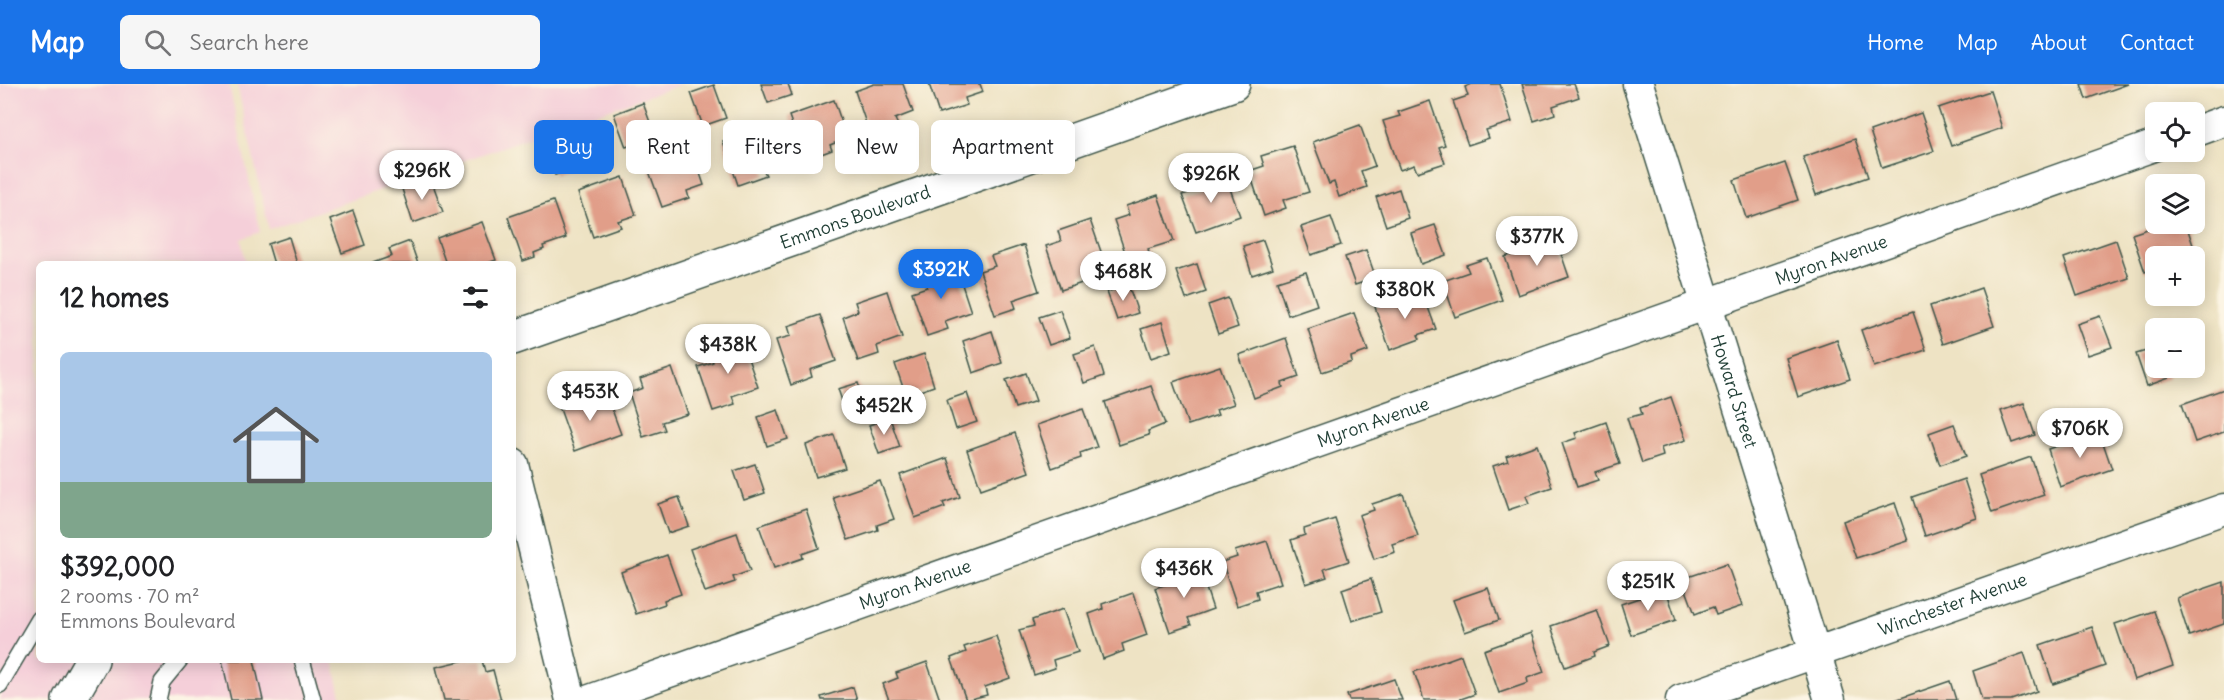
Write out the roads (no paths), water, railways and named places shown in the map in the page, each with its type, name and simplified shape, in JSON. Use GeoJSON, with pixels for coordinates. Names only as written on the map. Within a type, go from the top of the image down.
{"type":"FeatureCollection","features":[{"type":"Feature","properties":{"kind":"street","name":"Emmons Boulevard"},"geometry":{"type":"LineString","coordinates":[[516,337],[1233,84]]}},
{"type":"Feature","properties":{"kind":"street","name":"Howard Street"},"geometry":{"type":"LineString","coordinates":[[1638,84],[1708,304],[1813,654],[1830,700]]}},
{"type":"Feature","properties":{"kind":"street"},"geometry":{"type":"LineString","coordinates":[[2205,128],[2224,121]]}},
{"type":"Feature","properties":{"kind":"street","name":"Myron Avenue"},"geometry":{"type":"LineString","coordinates":[[590,700],[2145,150]]}},
{"type":"Feature","properties":{"kind":"street"},"geometry":{"type":"LineString","coordinates":[[516,476],[571,700]]}},
{"type":"Feature","properties":{"kind":"street","name":"Winchester Avenue"},"geometry":{"type":"LineString","coordinates":[[1681,700],[2224,509]]}},
{"type":"Feature","properties":{"kind":"street"},"geometry":{"type":"LineString","coordinates":[[69,700],[90,663]]}},
{"type":"Feature","properties":{"kind":"lane"},"geometry":{"type":"LineString","coordinates":[[0,685],[36,624]]}},
{"type":"Feature","properties":{"kind":"lane"},"geometry":{"type":"LineString","coordinates":[[158,700],[162,682],[178,663]]}},
{"type":"Feature","properties":{"kind":"lane"},"geometry":{"type":"LineString","coordinates":[[303,663],[313,700]]}}]}
